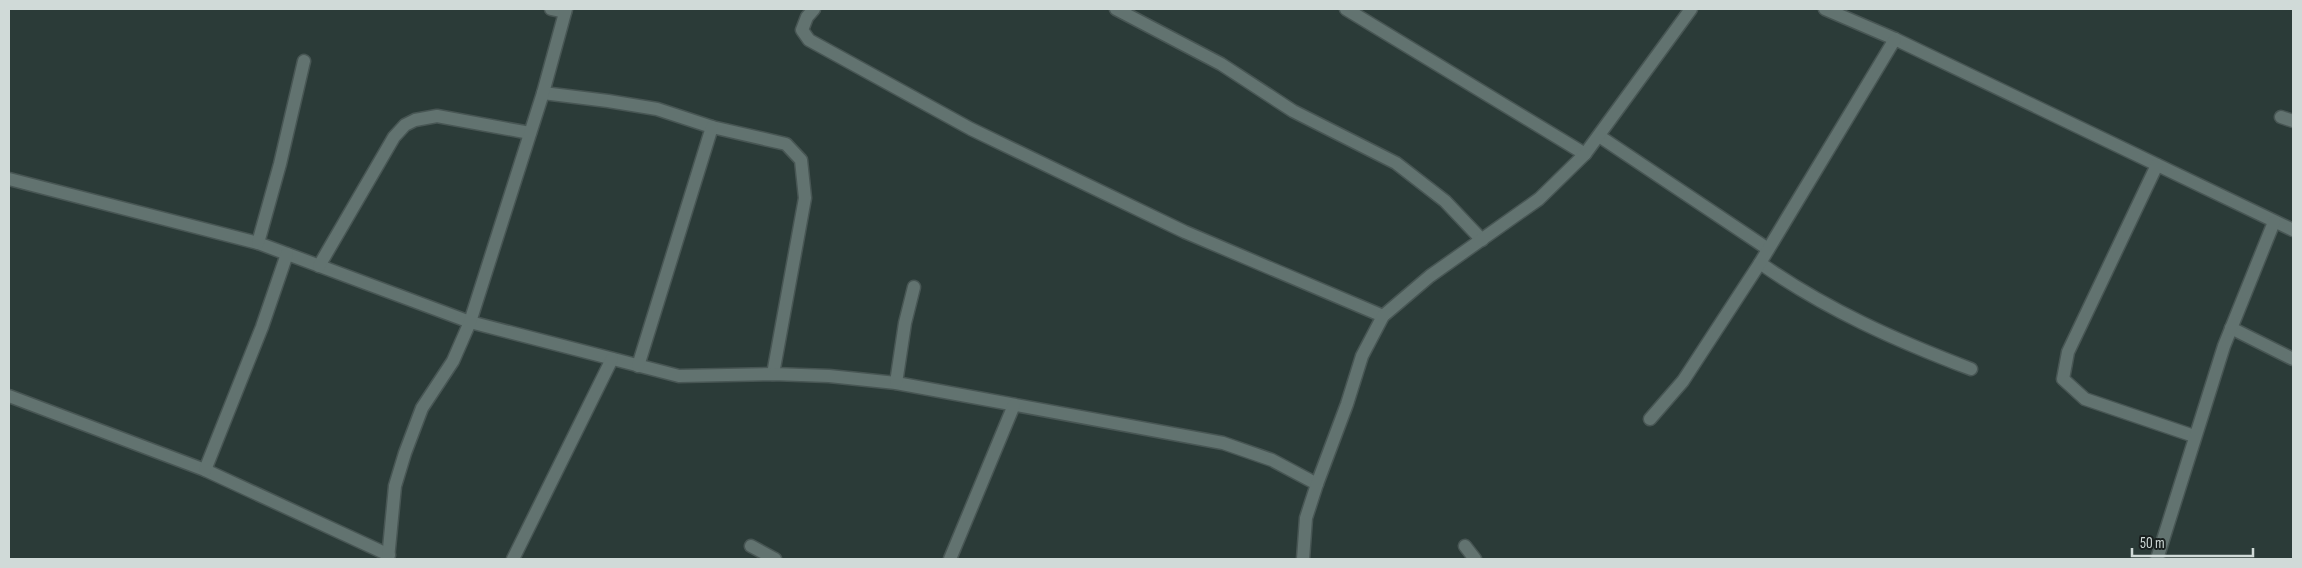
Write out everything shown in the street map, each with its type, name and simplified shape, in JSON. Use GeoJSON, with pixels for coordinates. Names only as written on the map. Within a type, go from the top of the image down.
{"type":"FeatureCollection","features":[{"type":"Feature","properties":{"kind":"street"},"geometry":{"type":"LineString","coordinates":[[9,396],[205,470],[388,557],[395,486],[405,453],[422,408],[453,361],[470,322],[543,93],[566,10],[551,9]]}},
{"type":"Feature","properties":{"kind":"street"},"geometry":{"type":"LineString","coordinates":[[814,9],[807,17],[802,30],[810,40],[963,125],[1185,232],[1383,316]]}},
{"type":"Feature","properties":{"kind":"street"},"geometry":{"type":"LineString","coordinates":[[1116,9],[1221,64],[1293,111],[1396,163],[1446,201],[1482,240]]}},
{"type":"Feature","properties":{"kind":"street"},"geometry":{"type":"LineString","coordinates":[[1346,9],[1585,154]]}},
{"type":"Feature","properties":{"kind":"street"},"geometry":{"type":"LineString","coordinates":[[1303,559],[1306,518],[1317,484],[1347,404],[1362,356],[1383,316],[1430,276],[1539,200],[1585,154],[1691,9]]}},
{"type":"Feature","properties":{"kind":"street"},"geometry":{"type":"LineString","coordinates":[[1825,9],[1895,39],[2293,230]]}},
{"type":"Feature","properties":{"kind":"street"},"geometry":{"type":"LineString","coordinates":[[1650,419],[1683,381],[1760,262],[1895,39]]}},
{"type":"Feature","properties":{"kind":"street"},"geometry":{"type":"LineString","coordinates":[[258,243],[280,164],[304,60]]}},
{"type":"Feature","properties":{"kind":"street"},"geometry":{"type":"LineString","coordinates":[[543,93],[657,109],[712,126],[786,144],[800,160],[805,198],[773,374]]}},
{"type":"Feature","properties":{"kind":"street"},"geometry":{"type":"LineString","coordinates":[[319,266],[394,138],[405,125],[415,120],[437,116],[530,133]]}},
{"type":"Feature","properties":{"kind":"street"},"geometry":{"type":"LineString","coordinates":[[638,366],[712,126]]}},
{"type":"Feature","properties":{"kind":"street"},"geometry":{"type":"LineString","coordinates":[[1599,136],[1768,249]]}},
{"type":"Feature","properties":{"kind":"street"},"geometry":{"type":"LineString","coordinates":[[2157,165],[2068,352],[2064,379],[2085,399],[2194,436]]}},
{"type":"Feature","properties":{"kind":"street"},"geometry":{"type":"LineString","coordinates":[[9,180],[258,243],[470,322],[679,376],[773,374],[828,376],[896,383],[1223,443],[1272,460],[1317,484]]}},
{"type":"Feature","properties":{"kind":"street"},"geometry":{"type":"LineString","coordinates":[[2157,559],[2194,436],[2231,328],[2274,222]]}},
{"type":"Feature","properties":{"kind":"street"},"geometry":{"type":"LineString","coordinates":[[205,470],[262,327],[288,254]]}},
{"type":"Feature","properties":{"kind":"street"},"geometry":{"type":"LineString","coordinates":[[1760,262],[1793,287],[1833,310],[1929,353],[1971,369]]}},
{"type":"Feature","properties":{"kind":"street"},"geometry":{"type":"LineString","coordinates":[[896,383],[905,322],[914,287]]}},
{"type":"Feature","properties":{"kind":"street"},"geometry":{"type":"LineString","coordinates":[[2231,328],[2293,359]]}},
{"type":"Feature","properties":{"kind":"street"},"geometry":{"type":"LineString","coordinates":[[513,559],[612,359]]}},
{"type":"Feature","properties":{"kind":"street"},"geometry":{"type":"LineString","coordinates":[[950,559],[1014,405]]}},
{"type":"Feature","properties":{"kind":"street"},"geometry":{"type":"LineString","coordinates":[[751,546],[775,559]]}},
{"type":"Feature","properties":{"kind":"street"},"geometry":{"type":"LineString","coordinates":[[1465,546],[1475,559]]}}]}
